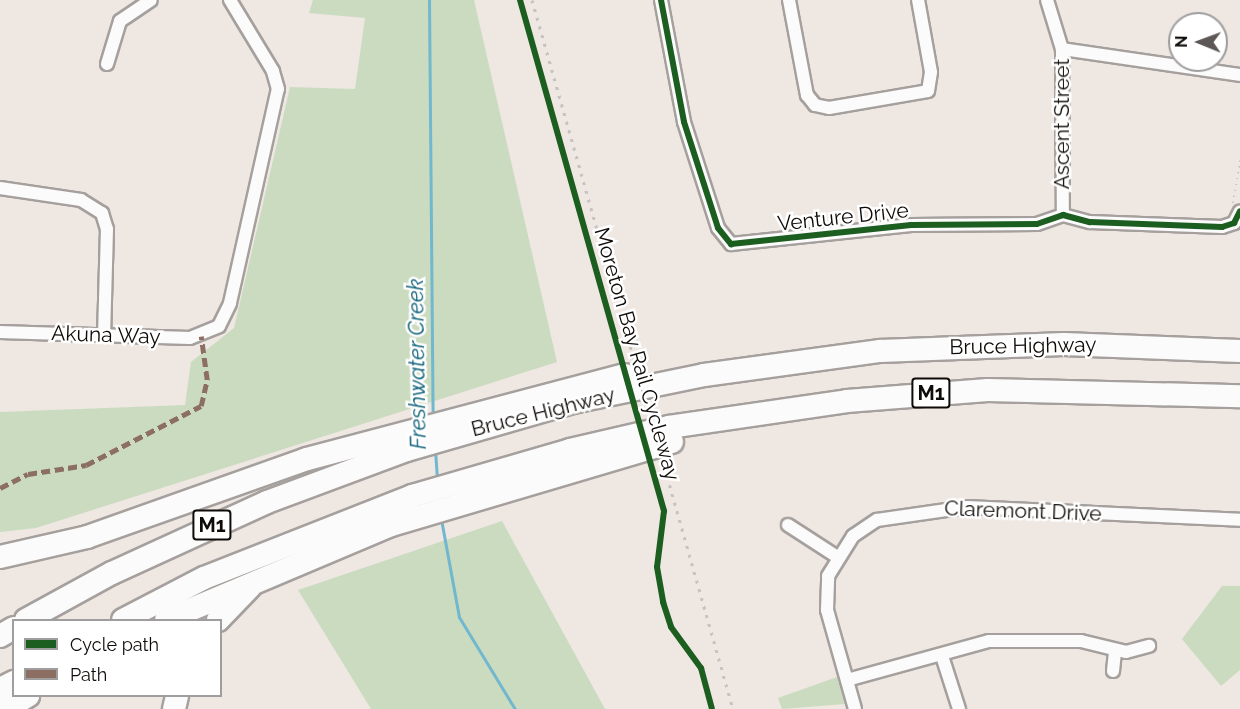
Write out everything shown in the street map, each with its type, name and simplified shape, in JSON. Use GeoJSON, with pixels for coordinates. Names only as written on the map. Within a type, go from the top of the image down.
{"type":"FeatureCollection","features":[{"type":"Feature","properties":{"kind":"highway","name":"Bruce Highway"},"geometry":{"type":"LineString","coordinates":[[405,441],[481,418],[693,377],[880,351],[1064,344],[1240,351]]}},
{"type":"Feature","properties":{"kind":"highway","name":"Bruce Highway"},"geometry":{"type":"LineString","coordinates":[[413,507],[657,430],[758,412],[988,390],[1240,396]]}},
{"type":"Feature","properties":{"kind":"highway"},"geometry":{"type":"LineString","coordinates":[[0,557],[87,537],[242,480],[405,441]]}},
{"type":"Feature","properties":{"kind":"highway","name":"M1"},"geometry":{"type":"LineString","coordinates":[[31,619],[194,533],[405,441]]}},
{"type":"Feature","properties":{"kind":"highway"},"geometry":{"type":"LineString","coordinates":[[170,619],[413,507]]}},
{"type":"Feature","properties":{"kind":"highway","name":"M1"},"geometry":{"type":"LineString","coordinates":[[127,619],[204,578],[413,507]]}},
{"type":"Feature","properties":{"kind":"highway"},"geometry":{"type":"LineString","coordinates":[[220,619],[255,579]]}},
{"type":"Feature","properties":{"kind":"highway"},"geometry":{"type":"LineString","coordinates":[[6,709],[26,697]]}},
{"type":"Feature","properties":{"kind":"street"},"geometry":{"type":"LineString","coordinates":[[107,64],[120,21],[151,0]]}},
{"type":"Feature","properties":{"kind":"street","name":"Akuna Way"},"geometry":{"type":"LineString","coordinates":[[0,332],[190,338],[210,333],[230,303],[278,101],[273,71],[230,0]]}},
{"type":"Feature","properties":{"kind":"street","name":"Venture Drive"},"geometry":{"type":"LineString","coordinates":[[661,0],[684,122],[718,228],[728,243],[911,225],[1037,224],[1063,215]]}},
{"type":"Feature","properties":{"kind":"street"},"geometry":{"type":"LineString","coordinates":[[789,0],[807,95],[823,108],[908,99],[928,91],[931,72],[918,0]]}},
{"type":"Feature","properties":{"kind":"street","name":"Ascent Street"},"geometry":{"type":"LineString","coordinates":[[1047,0],[1062,49],[1063,215]]}},
{"type":"Feature","properties":{"kind":"street"},"geometry":{"type":"LineString","coordinates":[[1062,49],[1240,75]]}},
{"type":"Feature","properties":{"kind":"street"},"geometry":{"type":"LineString","coordinates":[[0,188],[81,201],[102,213],[107,229],[104,335]]}},
{"type":"Feature","properties":{"kind":"street"},"geometry":{"type":"LineString","coordinates":[[1063,215],[1090,222],[1222,227],[1234,223],[1236,211]]}},
{"type":"Feature","properties":{"kind":"street","name":"Claremont Drive"},"geometry":{"type":"LineString","coordinates":[[836,556],[877,520],[934,509],[1240,520]]}},
{"type":"Feature","properties":{"kind":"street"},"geometry":{"type":"LineString","coordinates":[[788,525],[836,556],[828,576],[827,610],[855,709]]}},
{"type":"Feature","properties":{"kind":"street"},"geometry":{"type":"LineString","coordinates":[[847,680],[1009,639],[1081,641],[1115,652],[1149,646]]}},
{"type":"Feature","properties":{"kind":"street"},"geometry":{"type":"LineString","coordinates":[[1113,671],[1115,652]]}},
{"type":"Feature","properties":{"kind":"street"},"geometry":{"type":"LineString","coordinates":[[942,656],[959,709]]}},
{"type":"Feature","properties":{"kind":"path"},"geometry":{"type":"LineString","coordinates":[[1236,211],[1240,161]]}},
{"type":"Feature","properties":{"kind":"green space"},"geometry":{"type":"Polygon","coordinates":[[[313,0],[474,0],[557,362],[36,528],[0,532],[0,412],[185,405],[191,362],[234,328],[290,87],[355,89],[365,18],[309,13],[313,0]]]}},
{"type":"Feature","properties":{"kind":"green space"},"geometry":{"type":"Polygon","coordinates":[[[502,521],[605,709],[371,709],[298,590],[502,521]]]}},
{"type":"Feature","properties":{"kind":"green space"},"geometry":{"type":"Polygon","coordinates":[[[1222,586],[1240,586],[1240,670],[1221,686],[1182,639],[1222,586]]]}},
{"type":"Feature","properties":{"kind":"green space"},"geometry":{"type":"Polygon","coordinates":[[[837,677],[845,704],[782,709],[778,698],[837,677]]]}},
{"type":"Feature","properties":{"kind":"waterway","name":"Freshwater Creek"},"geometry":{"type":"LineString","coordinates":[[429,0],[433,417]]}},
{"type":"Feature","properties":{"kind":"waterway","name":"Freshwater Creek"},"geometry":{"type":"LineString","coordinates":[[435,450],[437,479]]}},
{"type":"Feature","properties":{"kind":"waterway","name":"Freshwater Creek"},"geometry":{"type":"LineString","coordinates":[[441,519],[459,617],[515,709]]}},
{"type":"Feature","properties":{"kind":"railway"},"geometry":{"type":"LineString","coordinates":[[532,0],[733,709]]}},
{"type":"Feature","properties":{"kind":"marked path"},"geometry":{"type":"LineString","coordinates":[[0,488],[28,474],[86,465],[201,406],[207,380],[201,336]]}},
{"type":"Feature","properties":{"kind":"cycle path","name":"Moreton Bay Rail Cycleway"},"geometry":{"type":"LineString","coordinates":[[520,0],[664,511],[657,567],[663,602],[671,627],[701,668],[712,709]]}},
{"type":"Feature","properties":{"kind":"cycle path"},"geometry":{"type":"LineString","coordinates":[[661,0],[684,122],[718,228],[731,244],[911,225],[1037,224],[1063,215],[1090,222],[1222,227],[1234,223],[1240,211]]}}]}
